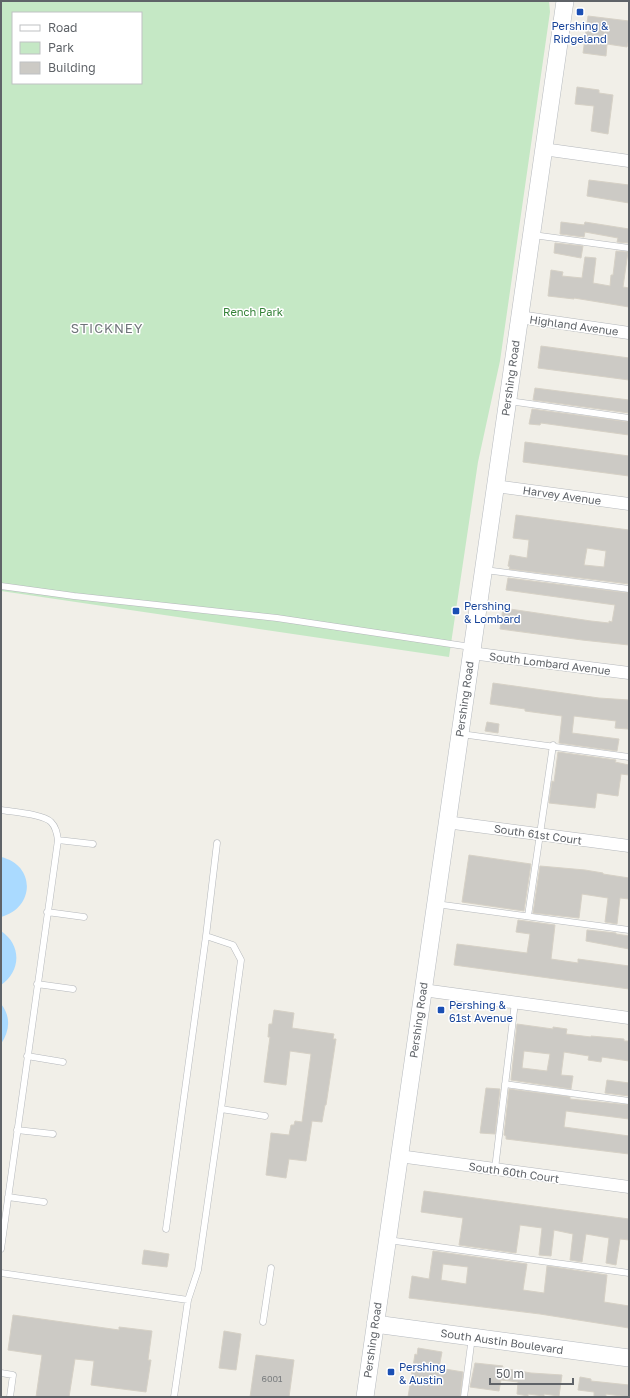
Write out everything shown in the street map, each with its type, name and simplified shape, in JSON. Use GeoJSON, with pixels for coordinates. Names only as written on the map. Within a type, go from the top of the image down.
{"type":"FeatureCollection","features":[{"type":"Feature","properties":{"kind":"main road","name":"Pershing Road"},"geometry":{"type":"LineString","coordinates":[[364,1397],[564,1]]}},
{"type":"Feature","properties":{"kind":"main road","name":"South Austin Boulevard"},"geometry":{"type":"LineString","coordinates":[[375,1324],[629,1358]]}},
{"type":"Feature","properties":{"kind":"street"},"geometry":{"type":"LineString","coordinates":[[543,149],[629,161]]}},
{"type":"Feature","properties":{"kind":"street","name":"Highland Avenue"},"geometry":{"type":"LineString","coordinates":[[519,317],[629,333]]}},
{"type":"Feature","properties":{"kind":"street","name":"Harvey Avenue"},"geometry":{"type":"LineString","coordinates":[[495,486],[629,504]]}},
{"type":"Feature","properties":{"kind":"street","name":"South Lombard Avenue"},"geometry":{"type":"LineString","coordinates":[[471,650],[629,673]]}},
{"type":"Feature","properties":{"kind":"street","name":"South 61st Court"},"geometry":{"type":"LineString","coordinates":[[446,822],[629,846]]}},
{"type":"Feature","properties":{"kind":"street"},"geometry":{"type":"LineString","coordinates":[[423,990],[629,1018]]}},
{"type":"Feature","properties":{"kind":"street","name":"South 60th Court"},"geometry":{"type":"LineString","coordinates":[[399,1156],[629,1188]]}},
{"type":"Feature","properties":{"kind":"lane"},"geometry":{"type":"LineString","coordinates":[[531,234],[629,248]]}},
{"type":"Feature","properties":{"kind":"lane"},"geometry":{"type":"LineString","coordinates":[[507,401],[629,418]]}},
{"type":"Feature","properties":{"kind":"lane"},"geometry":{"type":"LineString","coordinates":[[483,569],[629,589]]}},
{"type":"Feature","properties":{"kind":"lane"},"geometry":{"type":"LineString","coordinates":[[1,586],[74,596],[277,618],[471,650]]}},
{"type":"Feature","properties":{"kind":"lane"},"geometry":{"type":"LineString","coordinates":[[460,733],[629,757]]}},
{"type":"Feature","properties":{"kind":"lane"},"geometry":{"type":"LineString","coordinates":[[528,916],[553,746]]}},
{"type":"Feature","properties":{"kind":"lane"},"geometry":{"type":"LineString","coordinates":[[1,810],[34,815],[50,821],[57,831],[58,840],[1,1248]]}},
{"type":"Feature","properties":{"kind":"lane"},"geometry":{"type":"LineString","coordinates":[[58,840],[93,844]]}},
{"type":"Feature","properties":{"kind":"lane"},"geometry":{"type":"LineString","coordinates":[[166,1229],[206,936],[217,843]]}},
{"type":"Feature","properties":{"kind":"lane"},"geometry":{"type":"LineString","coordinates":[[435,904],[629,930]]}},
{"type":"Feature","properties":{"kind":"lane"},"geometry":{"type":"LineString","coordinates":[[47,912],[84,917]]}},
{"type":"Feature","properties":{"kind":"lane"},"geometry":{"type":"LineString","coordinates":[[174,1397],[188,1300],[198,1270],[240,960],[233,945],[206,936]]}},
{"type":"Feature","properties":{"kind":"lane"},"geometry":{"type":"LineString","coordinates":[[37,984],[73,989]]}},
{"type":"Feature","properties":{"kind":"lane"},"geometry":{"type":"LineString","coordinates":[[495,1169],[515,1002]]}},
{"type":"Feature","properties":{"kind":"lane"},"geometry":{"type":"LineString","coordinates":[[27,1056],[63,1062]]}},
{"type":"Feature","properties":{"kind":"lane"},"geometry":{"type":"LineString","coordinates":[[505,1084],[629,1101]]}},
{"type":"Feature","properties":{"kind":"lane"},"geometry":{"type":"LineString","coordinates":[[221,1109],[265,1116]]}},
{"type":"Feature","properties":{"kind":"lane"},"geometry":{"type":"LineString","coordinates":[[17,1130],[53,1134]]}},
{"type":"Feature","properties":{"kind":"lane"},"geometry":{"type":"LineString","coordinates":[[8,1197],[44,1202]]}},
{"type":"Feature","properties":{"kind":"lane"},"geometry":{"type":"LineString","coordinates":[[387,1240],[629,1273]]}},
{"type":"Feature","properties":{"kind":"lane"},"geometry":{"type":"LineString","coordinates":[[263,1322],[271,1268]]}},
{"type":"Feature","properties":{"kind":"lane"},"geometry":{"type":"LineString","coordinates":[[1,1273],[188,1300]]}},
{"type":"Feature","properties":{"kind":"lane"},"geometry":{"type":"LineString","coordinates":[[464,1397],[472,1337]]}},
{"type":"Feature","properties":{"kind":"lane"},"geometry":{"type":"LineString","coordinates":[[1,1373],[13,1375],[10,1397]]}},
{"type":"Feature","properties":{"kind":"green space","name":"Rench Park"},"geometry":{"type":"Polygon","coordinates":[[[1,1],[549,1],[550,12],[500,361],[478,462],[449,657],[1,591],[1,1]]]}},
{"type":"Feature","properties":{"kind":"water"},"geometry":{"type":"Polygon","coordinates":[[[1,857],[21,868],[27,887],[25,896],[20,905],[12,912],[1,917],[1,857]]]}},
{"type":"Feature","properties":{"kind":"water"},"geometry":{"type":"Polygon","coordinates":[[[1,931],[13,943],[16,951],[16,958],[12,973],[1,985],[1,931]]]}},
{"type":"Feature","properties":{"kind":"water"},"geometry":{"type":"Polygon","coordinates":[[[1,1004],[8,1019],[8,1029],[1,1044],[1,1004]]]}},
{"type":"Feature","properties":{"kind":"building"},"geometry":{"type":"Polygon","coordinates":[[[588,16],[629,21],[629,39],[627,47],[607,44],[606,56],[583,53],[588,16]]]}},
{"type":"Feature","properties":{"kind":"building"},"geometry":{"type":"Polygon","coordinates":[[[577,87],[599,90],[599,93],[613,95],[608,134],[591,131],[594,106],[575,104],[577,87]]]}},
{"type":"Feature","properties":{"kind":"building"},"geometry":{"type":"Polygon","coordinates":[[[589,180],[629,185],[629,203],[587,196],[589,180]]]}},
{"type":"Feature","properties":{"kind":"building"},"geometry":{"type":"Polygon","coordinates":[[[561,222],[584,225],[585,222],[629,229],[629,243],[617,242],[618,238],[585,232],[584,237],[560,234],[561,222]]]}},
{"type":"Feature","properties":{"kind":"building"},"geometry":{"type":"Polygon","coordinates":[[[555,243],[583,246],[581,258],[554,253],[555,243]]]}},
{"type":"Feature","properties":{"kind":"building"},"geometry":{"type":"Polygon","coordinates":[[[616,251],[628,252],[623,287],[629,288],[629,307],[574,298],[548,296],[551,270],[563,272],[562,276],[582,278],[585,257],[596,258],[593,283],[610,286],[616,251]]]}},
{"type":"Feature","properties":{"kind":"building"},"geometry":{"type":"Polygon","coordinates":[[[541,346],[629,358],[629,380],[538,368],[541,346]]]}},
{"type":"Feature","properties":{"kind":"building"},"geometry":{"type":"Polygon","coordinates":[[[535,388],[629,400],[629,413],[533,400],[535,388]]]}},
{"type":"Feature","properties":{"kind":"building"},"geometry":{"type":"Polygon","coordinates":[[[532,409],[629,422],[629,435],[541,423],[540,425],[529,424],[532,409]]]}},
{"type":"Feature","properties":{"kind":"building"},"geometry":{"type":"Polygon","coordinates":[[[525,442],[629,456],[629,476],[523,462],[525,442]]]}},
{"type":"Feature","properties":{"kind":"building"},"geometry":{"type":"Polygon","coordinates":[[[516,515],[629,530],[629,584],[509,569],[510,567],[508,566],[510,555],[527,558],[529,540],[513,538],[516,515]],[[587,548],[584,565],[604,567],[606,551],[587,548]]]}},
{"type":"Feature","properties":{"kind":"building"},"geometry":{"type":"Polygon","coordinates":[[[508,578],[629,593],[629,645],[500,629],[503,608],[609,623],[609,621],[612,622],[615,605],[506,590],[508,578]]]}},
{"type":"Feature","properties":{"kind":"building"},"geometry":{"type":"Polygon","coordinates":[[[493,683],[599,698],[629,700],[628,729],[615,728],[616,721],[574,716],[572,733],[619,739],[617,751],[559,743],[562,716],[490,704],[493,683]]]}},
{"type":"Feature","properties":{"kind":"building"},"geometry":{"type":"Polygon","coordinates":[[[487,722],[499,724],[498,733],[485,731],[487,722]]]}},
{"type":"Feature","properties":{"kind":"building"},"geometry":{"type":"Polygon","coordinates":[[[558,752],[616,760],[615,762],[629,765],[629,775],[621,774],[618,796],[597,793],[595,808],[549,803],[552,781],[554,782],[558,752]]]}},
{"type":"Feature","properties":{"kind":"building"},"geometry":{"type":"Polygon","coordinates":[[[469,855],[531,864],[524,911],[462,902],[469,855]]]}},
{"type":"Feature","properties":{"kind":"building"},"geometry":{"type":"Polygon","coordinates":[[[540,866],[585,870],[629,878],[629,899],[620,898],[617,924],[605,922],[608,898],[582,894],[579,918],[533,913],[540,866]]]}},
{"type":"Feature","properties":{"kind":"building"},"geometry":{"type":"Polygon","coordinates":[[[518,920],[555,925],[551,959],[578,963],[578,959],[629,966],[629,989],[454,965],[457,944],[527,953],[530,934],[516,932],[518,920]]]}},
{"type":"Feature","properties":{"kind":"building"},"geometry":{"type":"Polygon","coordinates":[[[587,930],[629,936],[629,949],[586,941],[587,930]]]}},
{"type":"Feature","properties":{"kind":"building"},"geometry":{"type":"Polygon","coordinates":[[[274,1010],[294,1013],[292,1028],[334,1034],[333,1039],[336,1039],[322,1122],[312,1121],[306,1161],[289,1159],[286,1178],[266,1175],[271,1133],[289,1135],[291,1125],[294,1125],[295,1121],[302,1122],[311,1054],[290,1051],[286,1085],[264,1082],[270,1037],[268,1037],[269,1024],[272,1024],[274,1010]]]}},
{"type":"Feature","properties":{"kind":"building"},"geometry":{"type":"Polygon","coordinates":[[[517,1024],[553,1029],[553,1027],[567,1029],[566,1034],[624,1039],[624,1041],[629,1041],[629,1061],[602,1057],[601,1062],[588,1060],[589,1056],[564,1052],[561,1075],[573,1076],[571,1089],[511,1080],[517,1024]],[[524,1051],[522,1068],[547,1071],[550,1054],[524,1051]]]}},
{"type":"Feature","properties":{"kind":"building"},"geometry":{"type":"Polygon","coordinates":[[[607,1080],[629,1083],[629,1096],[605,1093],[607,1080]]]}},
{"type":"Feature","properties":{"kind":"building"},"geometry":{"type":"Polygon","coordinates":[[[486,1088],[500,1089],[495,1134],[480,1133],[486,1088]]]}},
{"type":"Feature","properties":{"kind":"building"},"geometry":{"type":"Polygon","coordinates":[[[509,1089],[570,1097],[570,1099],[629,1105],[629,1119],[566,1111],[564,1127],[629,1136],[629,1154],[506,1139],[506,1136],[504,1135],[509,1089]]]}},
{"type":"Feature","properties":{"kind":"building"},"geometry":{"type":"Polygon","coordinates":[[[424,1191],[629,1219],[629,1240],[620,1239],[616,1265],[606,1263],[609,1238],[586,1234],[582,1262],[570,1260],[573,1234],[554,1230],[551,1256],[539,1255],[542,1228],[520,1225],[516,1253],[459,1245],[463,1218],[421,1212],[424,1191]]]}},
{"type":"Feature","properties":{"kind":"building"},"geometry":{"type":"Polygon","coordinates":[[[144,1250],[169,1254],[167,1267],[142,1264],[144,1250]]]}},
{"type":"Feature","properties":{"kind":"building"},"geometry":{"type":"Polygon","coordinates":[[[433,1251],[527,1264],[523,1290],[544,1293],[547,1266],[607,1275],[604,1302],[629,1306],[629,1328],[540,1314],[409,1298],[412,1276],[429,1279],[433,1251]],[[443,1264],[441,1280],[466,1284],[468,1267],[443,1264]]]}},
{"type":"Feature","properties":{"kind":"building"},"geometry":{"type":"Polygon","coordinates":[[[13,1315],[119,1330],[119,1327],[152,1331],[148,1360],[151,1360],[146,1392],[91,1385],[94,1361],[75,1359],[69,1397],[36,1397],[42,1355],[8,1350],[13,1315]]]}},
{"type":"Feature","properties":{"kind":"building"},"geometry":{"type":"Polygon","coordinates":[[[224,1331],[241,1334],[236,1370],[219,1368],[224,1331]]]}},
{"type":"Feature","properties":{"kind":"building"},"geometry":{"type":"Polygon","coordinates":[[[418,1348],[442,1352],[439,1368],[463,1372],[460,1397],[408,1397],[415,1354],[417,1355],[418,1348]]]}},
{"type":"Feature","properties":{"kind":"building"},"geometry":{"type":"Polygon","coordinates":[[[256,1355],[294,1360],[289,1397],[250,1397],[256,1355]]]}},
{"type":"Feature","properties":{"kind":"building"},"geometry":{"type":"Polygon","coordinates":[[[475,1363],[503,1366],[502,1368],[531,1373],[562,1375],[559,1396],[528,1394],[528,1396],[517,1394],[518,1382],[501,1380],[499,1391],[470,1387],[475,1363]]]}},
{"type":"Feature","properties":{"kind":"building"},"geometry":{"type":"Polygon","coordinates":[[[580,1377],[591,1379],[591,1381],[629,1385],[629,1397],[606,1394],[606,1397],[594,1397],[594,1392],[578,1390],[580,1377]]]}},
{"type":"Feature","properties":{"kind":"place","name":"Pershing & Ridgeland"},"geometry":{"type":"Point","coordinates":[580,12]}},
{"type":"Feature","properties":{"kind":"place","name":"Pershing & Lombard"},"geometry":{"type":"Point","coordinates":[456,611]}},
{"type":"Feature","properties":{"kind":"place","name":"Pershing & 61st Avenue"},"geometry":{"type":"Point","coordinates":[441,1010]}},
{"type":"Feature","properties":{"kind":"place","name":"Pershing & Austin"},"geometry":{"type":"Point","coordinates":[391,1372]}},
{"type":"Feature","properties":{"kind":"district","name":"STICKNEY"},"geometry":{"type":"Point","coordinates":[107,328]}}]}
